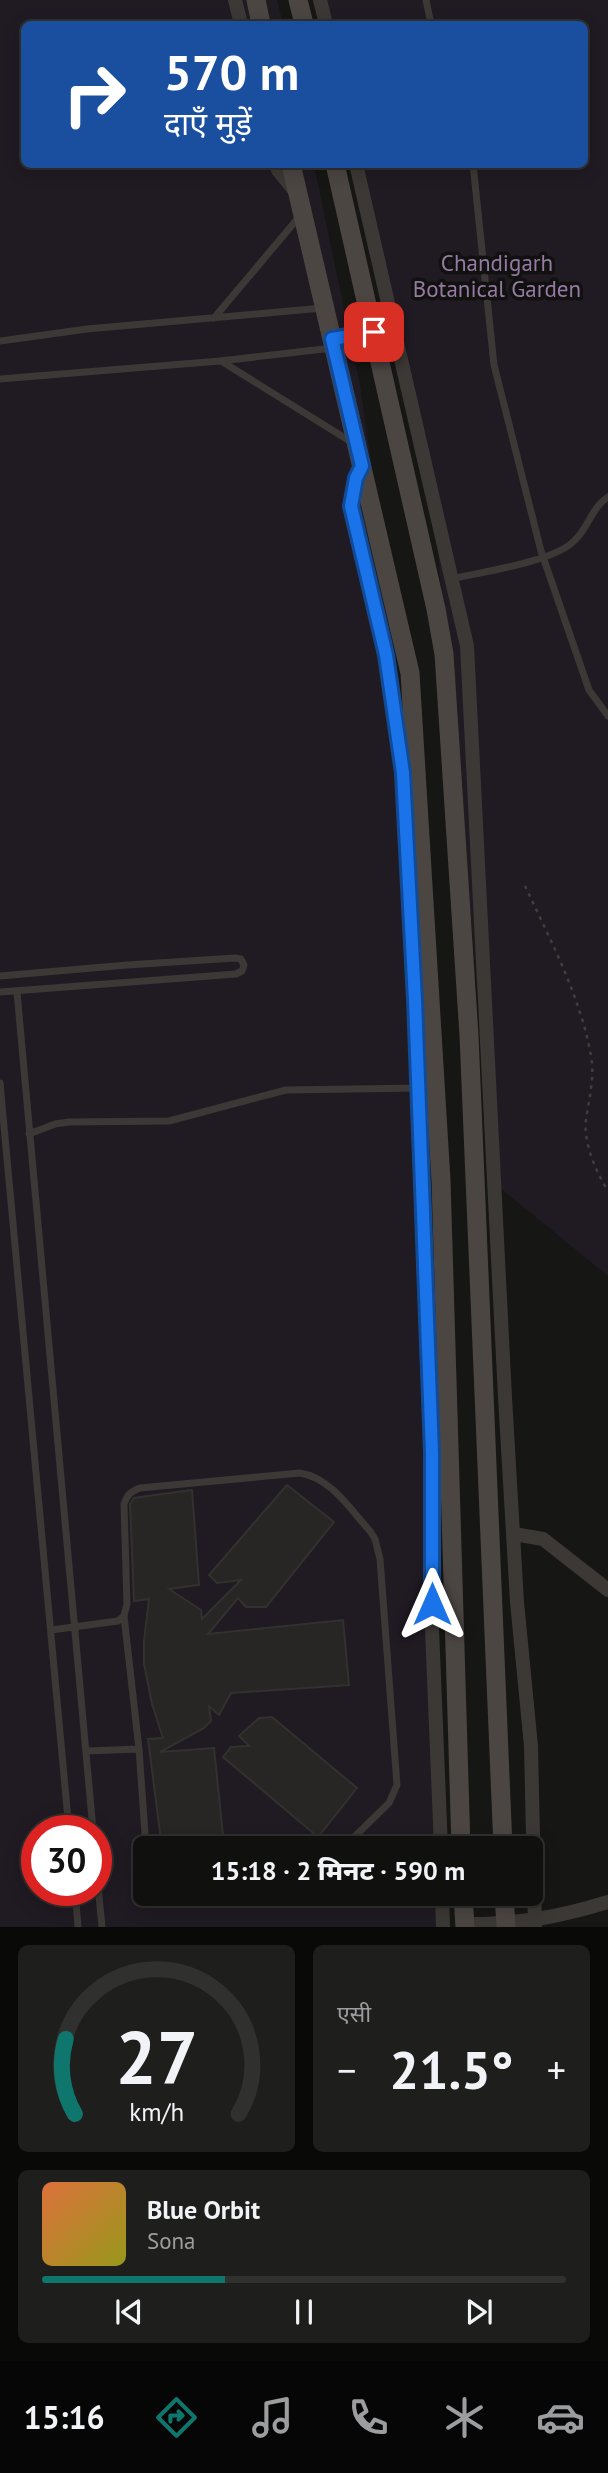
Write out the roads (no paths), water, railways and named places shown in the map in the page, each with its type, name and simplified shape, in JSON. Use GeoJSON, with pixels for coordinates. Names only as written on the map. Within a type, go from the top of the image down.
{"type":"FeatureCollection","features":[{"type":"Feature","properties":{"kind":"main road"},"geometry":{"type":"LineString","coordinates":[[256,0],[260,21]]}},
{"type":"Feature","properties":{"kind":"main road"},"geometry":{"type":"LineString","coordinates":[[298,0],[303,21]]}},
{"type":"Feature","properties":{"kind":"main road"},"geometry":{"type":"LineString","coordinates":[[292,168],[410,673],[427,1088],[441,1180],[461,1836]]}},
{"type":"Feature","properties":{"kind":"main road"},"geometry":{"type":"LineString","coordinates":[[336,168],[444,654],[469,1035],[502,1836]]}},
{"type":"Feature","properties":{"kind":"main road"},"geometry":{"type":"LineString","coordinates":[[333,343],[374,332]]}},
{"type":"Feature","properties":{"kind":"main road"},"geometry":{"type":"LineString","coordinates":[[464,1906],[465,1926]]}},
{"type":"Feature","properties":{"kind":"main road"},"geometry":{"type":"LineString","coordinates":[[505,1906],[506,1926]]}},
{"type":"Feature","properties":{"kind":"street"},"geometry":{"type":"LineString","coordinates":[[235,0],[240,21]]}},
{"type":"Feature","properties":{"kind":"street"},"geometry":{"type":"LineString","coordinates":[[320,0],[325,21]]}},
{"type":"Feature","properties":{"kind":"street"},"geometry":{"type":"LineString","coordinates":[[277,168],[297,193]]}},
{"type":"Feature","properties":{"kind":"street"},"geometry":{"type":"LineString","coordinates":[[357,168],[467,646],[517,1602],[531,1746],[535,1924]]}},
{"type":"Feature","properties":{"kind":"street"},"geometry":{"type":"LineString","coordinates":[[427,1088],[432,1629],[441,1836]]}},
{"type":"Feature","properties":{"kind":"street"},"geometry":{"type":"LineString","coordinates":[[514,1534],[543,1539],[608,1590]]}},
{"type":"Feature","properties":{"kind":"street"},"geometry":{"type":"LineString","coordinates":[[465,1926],[535,1924],[608,1902]]}},
{"type":"Feature","properties":{"kind":"street"},"geometry":{"type":"LineString","coordinates":[[442,1906],[443,1927]]}},
{"type":"Feature","properties":{"kind":"lane"},"geometry":{"type":"LineString","coordinates":[[426,0],[430,21]]}},
{"type":"Feature","properties":{"kind":"lane"},"geometry":{"type":"LineString","coordinates":[[473,168],[494,365],[544,557],[589,691],[608,716]]}},
{"type":"Feature","properties":{"kind":"lane"},"geometry":{"type":"LineString","coordinates":[[214,318],[302,214]]}},
{"type":"Feature","properties":{"kind":"lane"},"geometry":{"type":"LineString","coordinates":[[0,341],[87,330],[325,308]]}},
{"type":"Feature","properties":{"kind":"lane"},"geometry":{"type":"LineString","coordinates":[[0,379],[220,361],[333,343]]}},
{"type":"Feature","properties":{"kind":"lane"},"geometry":{"type":"LineString","coordinates":[[220,361],[357,446]]}},
{"type":"Feature","properties":{"kind":"lane"},"geometry":{"type":"LineString","coordinates":[[451,579],[544,557],[566,548],[576,540],[600,503],[608,497]]}},
{"type":"Feature","properties":{"kind":"lane"},"geometry":{"type":"LineString","coordinates":[[0,976],[238,958],[244,965],[242,971],[236,974],[0,992]]}},
{"type":"Feature","properties":{"kind":"lane"},"geometry":{"type":"LineString","coordinates":[[16,992],[92,1815]]}},
{"type":"Feature","properties":{"kind":"lane"},"geometry":{"type":"LineString","coordinates":[[0,1083],[68,1815]]}},
{"type":"Feature","properties":{"kind":"lane"},"geometry":{"type":"LineString","coordinates":[[29,1134],[55,1124],[69,1122],[169,1121],[286,1090],[427,1088]]}},
{"type":"Feature","properties":{"kind":"lane"},"geometry":{"type":"LineString","coordinates":[[145,1836],[139,1749],[124,1616],[127,1604],[124,1504],[133,1490],[300,1473],[317,1478],[332,1488],[370,1531],[378,1548],[397,1785],[389,1803],[355,1836]]}},
{"type":"Feature","properties":{"kind":"lane"},"geometry":{"type":"LineString","coordinates":[[51,1630],[118,1621],[124,1616]]}},
{"type":"Feature","properties":{"kind":"lane"},"geometry":{"type":"LineString","coordinates":[[86,1751],[139,1749]]}},
{"type":"Feature","properties":{"kind":"lane"},"geometry":{"type":"LineString","coordinates":[[76,1906],[78,1927]]}},
{"type":"Feature","properties":{"kind":"lane"},"geometry":{"type":"LineString","coordinates":[[100,1906],[102,1927]]}},
{"type":"Feature","properties":{"kind":"park label","name":"Chandigarh Botanical Garden"},"geometry":{"type":"Point","coordinates":[497,275]}}]}
